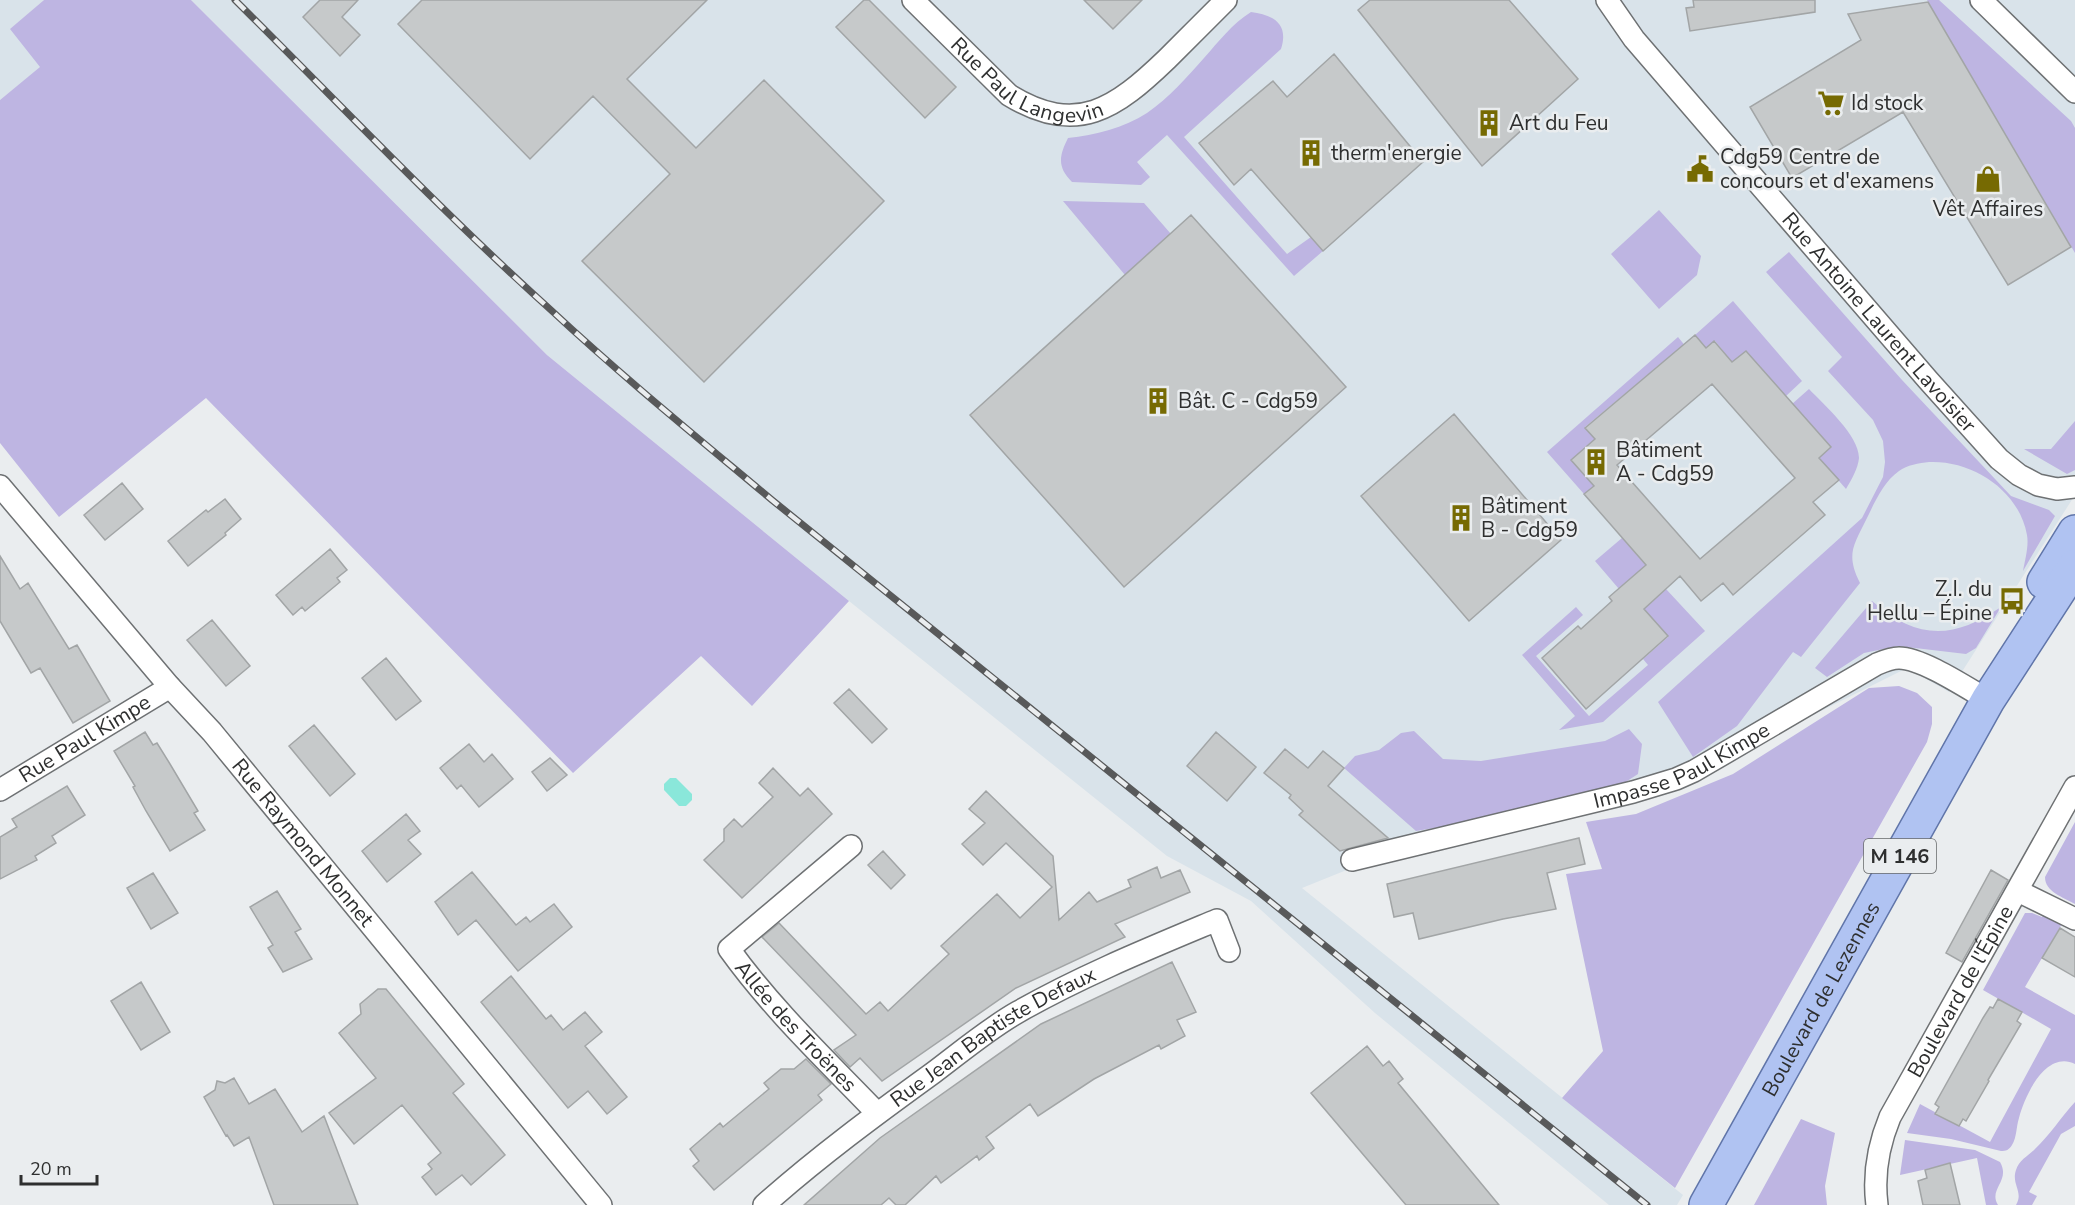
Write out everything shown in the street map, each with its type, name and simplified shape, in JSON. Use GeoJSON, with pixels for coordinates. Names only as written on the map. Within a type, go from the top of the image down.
{"type":"FeatureCollection","features":[{"type":"Feature","properties":{"kind":"main road","name":"Boulevard de Lezennes"},"geometry":{"type":"LineString","coordinates":[[1988,700],[2011,640],[2075,532]]}},
{"type":"Feature","properties":{"kind":"main road","name":"Boulevard de Lezennes"},"geometry":{"type":"LineString","coordinates":[[1712,1195],[1988,700],[2075,566]]}},
{"type":"Feature","properties":{"kind":"street","name":"Rue Paul Langevin"},"geometry":{"type":"LineString","coordinates":[[913,0],[1009,95],[1028,107],[1066,116],[1087,114],[1109,106],[1132,91],[1226,0]]}},
{"type":"Feature","properties":{"kind":"street"},"geometry":{"type":"LineString","coordinates":[[1594,0],[1634,39]]}},
{"type":"Feature","properties":{"kind":"street"},"geometry":{"type":"LineString","coordinates":[[1606,0],[1634,39]]}},
{"type":"Feature","properties":{"kind":"street"},"geometry":{"type":"LineString","coordinates":[[1981,0],[2075,92]]}},
{"type":"Feature","properties":{"kind":"street","name":"Rue Antoine Laurent Lavoisier"},"geometry":{"type":"LineString","coordinates":[[1634,39],[1999,459],[2019,475],[2038,485],[2058,489],[2075,487]]}},
{"type":"Feature","properties":{"kind":"street","name":"Rue Raymond Monnet"},"geometry":{"type":"LineString","coordinates":[[0,486],[170,687],[212,732],[601,1205]]}},
{"type":"Feature","properties":{"kind":"street","name":"Impasse Paul Kimpe"},"geometry":{"type":"LineString","coordinates":[[1352,860],[1632,792],[1676,779],[1714,760],[1877,664],[1893,658],[1902,657],[1923,665],[1988,700]]}},
{"type":"Feature","properties":{"kind":"street","name":"Rue Paul Kimpe"},"geometry":{"type":"LineString","coordinates":[[0,790],[170,687]]}},
{"type":"Feature","properties":{"kind":"street","name":"Boulevard de l'Épine"},"geometry":{"type":"LineString","coordinates":[[1876,1205],[1875,1182],[1878,1151],[1890,1117],[2075,787]]}},
{"type":"Feature","properties":{"kind":"street","name":"Allée des Troënes"},"geometry":{"type":"LineString","coordinates":[[851,846],[729,949],[774,1006],[877,1113]]}},
{"type":"Feature","properties":{"kind":"street"},"geometry":{"type":"LineString","coordinates":[[2018,891],[2075,919]]}},
{"type":"Feature","properties":{"kind":"street","name":"Rue Jean Baptiste Defaux"},"geometry":{"type":"LineString","coordinates":[[764,1205],[833,1146],[1015,1014],[1083,979],[1217,921],[1229,951]]}},
{"type":"Feature","properties":{"kind":"shaded area"},"geometry":{"type":"Polygon","coordinates":[[[0,0],[44,0],[11,29],[41,67],[0,100],[0,0]]]}},
{"type":"Feature","properties":{"kind":"shaded area"},"geometry":{"type":"Polygon","coordinates":[[[44,0],[191,0],[547,355],[849,601],[752,706],[701,656],[573,773],[206,398],[59,517],[0,443],[0,100],[40,67],[10,29],[44,0]]]}},
{"type":"Feature","properties":{"kind":"shaded area"},"geometry":{"type":"Polygon","coordinates":[[[191,0],[2075,0],[2075,495],[1949,692],[1907,668],[1683,780],[1364,863],[1302,888],[1683,1195],[1677,1205],[1609,1205],[1375,1013],[1251,901],[1167,856],[547,355],[191,0]]]}},
{"type":"Feature","properties":{"kind":"shaded area"},"geometry":{"type":"Polygon","coordinates":[[[1927,0],[1939,0],[2071,121],[2075,128],[2075,253],[1927,0]]]}},
{"type":"Feature","properties":{"kind":"shaded area"},"geometry":{"type":"Polygon","coordinates":[[[1251,12],[1273,18],[1278,22],[1283,33],[1281,49],[1184,137],[1287,254],[1311,237],[1323,251],[1294,276],[1167,135],[1137,162],[1150,177],[1141,185],[1072,182],[1067,177],[1061,161],[1068,138],[1109,130],[1129,123],[1155,107],[1170,94],[1226,33],[1251,12]]]}},
{"type":"Feature","properties":{"kind":"shaded area"},"geometry":{"type":"Polygon","coordinates":[[[1063,201],[1144,203],[1171,234],[1125,275],[1063,201]]]}},
{"type":"Feature","properties":{"kind":"shaded area"},"geometry":{"type":"Polygon","coordinates":[[[1659,210],[1701,256],[1697,275],[1659,309],[1611,254],[1659,210]]]}},
{"type":"Feature","properties":{"kind":"shaded area"},"geometry":{"type":"Polygon","coordinates":[[[1789,252],[1902,380],[2011,496],[2049,510],[2055,516],[2023,571],[2027,553],[2027,535],[2022,519],[2014,504],[1991,481],[1977,472],[1945,463],[1921,463],[1899,471],[1888,481],[1880,494],[1855,544],[1852,558],[1860,583],[1801,657],[1793,652],[1737,726],[1693,757],[1658,702],[1862,518],[1883,477],[1885,462],[1883,441],[1873,420],[1828,371],[1842,357],[1766,272],[1789,252]]]}},
{"type":"Feature","properties":{"kind":"shaded area"},"geometry":{"type":"Polygon","coordinates":[[[1733,301],[1802,381],[1786,396],[1732,362],[1715,341],[1706,348],[1695,335],[1733,301]]]}},
{"type":"Feature","properties":{"kind":"shaded area"},"geometry":{"type":"Polygon","coordinates":[[[1678,337],[1695,358],[1680,348],[1585,427],[1595,439],[1571,460],[1594,486],[1584,494],[1547,452],[1678,337]]]}},
{"type":"Feature","properties":{"kind":"shaded area"},"geometry":{"type":"Polygon","coordinates":[[[1809,389],[1840,421],[1857,449],[1859,458],[1857,466],[1846,489],[1819,458],[1830,447],[1792,404],[1809,389]]]}},
{"type":"Feature","properties":{"kind":"shaded area"},"geometry":{"type":"Polygon","coordinates":[[[2075,421],[2075,470],[2067,474],[2024,449],[2051,449],[2075,421]]]}},
{"type":"Feature","properties":{"kind":"shaded area"},"geometry":{"type":"Polygon","coordinates":[[[1622,538],[1661,583],[1619,589],[1595,561],[1622,538]]]}},
{"type":"Feature","properties":{"kind":"shaded area"},"geometry":{"type":"Polygon","coordinates":[[[1666,589],[1705,631],[1603,722],[1559,730],[1575,716],[1522,655],[1576,607],[1583,615],[1536,656],[1589,716],[1648,665],[1643,659],[1668,637],[1644,609],[1666,589]]]}},
{"type":"Feature","properties":{"kind":"shaded area"},"geometry":{"type":"Polygon","coordinates":[[[1872,601],[1904,623],[1920,629],[1935,631],[1951,630],[1967,625],[2001,607],[1976,648],[1966,654],[1898,646],[1864,653],[1827,677],[1815,668],[1872,601]]]}},
{"type":"Feature","properties":{"kind":"shaded area"},"geometry":{"type":"Polygon","coordinates":[[[1899,686],[1917,693],[1932,707],[1932,724],[1927,742],[1675,1188],[1562,1098],[1603,1051],[1566,874],[1602,869],[1586,822],[1636,814],[1733,774],[1869,688],[1899,686]]]}},
{"type":"Feature","properties":{"kind":"shaded area"},"geometry":{"type":"Polygon","coordinates":[[[1629,729],[1642,744],[1638,774],[1624,783],[1452,825],[1416,831],[1344,768],[1355,756],[1379,750],[1401,733],[1414,731],[1443,759],[1481,761],[1605,741],[1629,729]]]}},
{"type":"Feature","properties":{"kind":"shaded area"},"geometry":{"type":"Polygon","coordinates":[[[670,778],[676,778],[692,794],[692,800],[686,806],[679,806],[664,790],[664,784],[670,778]]]}},
{"type":"Feature","properties":{"kind":"shaded area"},"geometry":{"type":"Polygon","coordinates":[[[2075,822],[2075,904],[2051,890],[2045,877],[2075,822]]]}},
{"type":"Feature","properties":{"kind":"shaded area"},"geometry":{"type":"Polygon","coordinates":[[[2025,913],[2042,917],[2045,913],[2063,922],[2025,987],[2075,1015],[2075,1064],[2065,1061],[2055,1063],[2038,1077],[2026,1098],[2014,1142],[2007,1150],[2001,1151],[1951,1139],[1907,1133],[1920,1104],[1990,1142],[2051,1029],[1983,990],[2025,913]]]}},
{"type":"Feature","properties":{"kind":"shaded area"},"geometry":{"type":"Polygon","coordinates":[[[2075,1102],[2075,1126],[2061,1134],[2029,1192],[2037,1196],[2032,1205],[2016,1205],[2019,1196],[2015,1180],[2017,1167],[2046,1138],[2075,1102]]]}},
{"type":"Feature","properties":{"kind":"shaded area"},"geometry":{"type":"Polygon","coordinates":[[[1801,1119],[1835,1133],[1825,1186],[1827,1205],[1754,1205],[1801,1119]]]}},
{"type":"Feature","properties":{"kind":"shaded area"},"geometry":{"type":"Polygon","coordinates":[[[1905,1140],[1975,1150],[2000,1162],[2003,1174],[1996,1194],[1998,1205],[1986,1205],[1977,1158],[1900,1175],[1905,1140]]]}},
{"type":"Feature","properties":{"kind":"building"},"geometry":{"type":"Polygon","coordinates":[[[320,0],[358,0],[342,17],[360,35],[340,56],[303,17],[320,0]]]}},
{"type":"Feature","properties":{"kind":"building"},"geometry":{"type":"Polygon","coordinates":[[[422,0],[707,0],[627,79],[696,148],[764,80],[884,201],[704,382],[582,261],[670,174],[593,96],[530,159],[398,24],[422,0]]]}},
{"type":"Feature","properties":{"kind":"building"},"geometry":{"type":"Polygon","coordinates":[[[864,0],[869,0],[956,87],[925,118],[836,27],[864,0]]]}},
{"type":"Feature","properties":{"kind":"building"},"geometry":{"type":"Polygon","coordinates":[[[1084,0],[1142,0],[1113,29],[1084,0]]]}},
{"type":"Feature","properties":{"kind":"building","name":"Art du Feu"},"geometry":{"type":"Polygon","coordinates":[[[1370,0],[1509,0],[1578,79],[1482,166],[1358,10],[1370,0]]]}},
{"type":"Feature","properties":{"kind":"building"},"geometry":{"type":"Polygon","coordinates":[[[1693,0],[1815,0],[1815,12],[1690,31],[1686,8],[1694,7],[1693,0]]]}},
{"type":"Feature","properties":{"kind":"building","name":"Vêt Affaires"},"geometry":{"type":"Polygon","coordinates":[[[1928,2],[2071,247],[2008,285],[1903,112],[1792,178],[1750,107],[1861,40],[1848,14],[1928,2]]]}},
{"type":"Feature","properties":{"kind":"building","name":"therm'energie"},"geometry":{"type":"Polygon","coordinates":[[[1334,54],[1423,162],[1323,251],[1251,169],[1234,185],[1199,143],[1273,81],[1287,97],[1334,54]]]}},
{"type":"Feature","properties":{"kind":"building","name":"Bât. C - Cdg59"},"geometry":{"type":"Polygon","coordinates":[[[1191,215],[1346,387],[1124,587],[970,415],[1191,215]]]}},
{"type":"Feature","properties":{"kind":"building","name":"Bâtiment A - Cdg59"},"geometry":{"type":"Polygon","coordinates":[[[1695,335],[1706,348],[1714,341],[1732,362],[1746,351],[1831,447],[1819,458],[1839,480],[1813,502],[1825,515],[1733,595],[1723,583],[1701,601],[1680,576],[1644,609],[1668,636],[1586,709],[1542,658],[1578,626],[1581,629],[1612,601],[1609,597],[1646,565],[1584,494],[1594,486],[1571,460],[1595,439],[1585,428],[1695,335]],[[1712,384],[1617,465],[1700,559],[1795,478],[1712,384]]]}},
{"type":"Feature","properties":{"kind":"building","name":"Bâtiment B - Cdg59"},"geometry":{"type":"Polygon","coordinates":[[[1454,414],[1561,540],[1469,621],[1361,496],[1454,414]]]}},
{"type":"Feature","properties":{"kind":"building"},"geometry":{"type":"Polygon","coordinates":[[[122,483],[143,509],[105,540],[84,515],[122,483]]]}},
{"type":"Feature","properties":{"kind":"building"},"geometry":{"type":"Polygon","coordinates":[[[225,499],[241,519],[225,533],[226,535],[188,566],[168,541],[206,510],[208,512],[225,499]]]}},
{"type":"Feature","properties":{"kind":"building"},"geometry":{"type":"Polygon","coordinates":[[[330,549],[347,570],[337,578],[340,582],[305,611],[302,607],[293,615],[276,595],[330,549]]]}},
{"type":"Feature","properties":{"kind":"building"},"geometry":{"type":"Polygon","coordinates":[[[0,556],[20,589],[28,583],[69,649],[77,645],[110,701],[73,723],[40,668],[31,673],[0,621],[0,556]]]}},
{"type":"Feature","properties":{"kind":"building"},"geometry":{"type":"Polygon","coordinates":[[[212,620],[250,666],[226,686],[187,640],[212,620]]]}},
{"type":"Feature","properties":{"kind":"building"},"geometry":{"type":"Polygon","coordinates":[[[386,658],[421,701],[396,720],[362,678],[386,658]]]}},
{"type":"Feature","properties":{"kind":"building"},"geometry":{"type":"Polygon","coordinates":[[[849,689],[887,729],[872,743],[834,703],[849,689]]]}},
{"type":"Feature","properties":{"kind":"building"},"geometry":{"type":"Polygon","coordinates":[[[314,725],[355,774],[330,796],[289,746],[314,725]]]}},
{"type":"Feature","properties":{"kind":"building"},"geometry":{"type":"Polygon","coordinates":[[[145,732],[153,745],[157,743],[170,764],[198,811],[194,813],[205,830],[170,851],[114,751],[145,732]]]}},
{"type":"Feature","properties":{"kind":"building"},"geometry":{"type":"Polygon","coordinates":[[[1216,732],[1256,767],[1227,801],[1187,766],[1216,732]]]}},
{"type":"Feature","properties":{"kind":"building"},"geometry":{"type":"Polygon","coordinates":[[[469,744],[484,762],[492,754],[513,779],[479,807],[461,785],[457,789],[440,768],[469,744]]]}},
{"type":"Feature","properties":{"kind":"building"},"geometry":{"type":"Polygon","coordinates":[[[1285,749],[1308,768],[1323,751],[1344,768],[1328,786],[1388,838],[1340,851],[1299,815],[1303,811],[1289,798],[1291,795],[1264,773],[1285,749]]]}},
{"type":"Feature","properties":{"kind":"building"},"geometry":{"type":"Polygon","coordinates":[[[550,758],[567,775],[547,791],[532,772],[550,758]]]}},
{"type":"Feature","properties":{"kind":"building"},"geometry":{"type":"Polygon","coordinates":[[[773,768],[800,796],[808,788],[832,814],[742,898],[704,860],[724,841],[724,829],[734,819],[742,827],[773,797],[759,783],[773,768]]]}},
{"type":"Feature","properties":{"kind":"building"},"geometry":{"type":"Polygon","coordinates":[[[67,786],[85,815],[52,836],[56,843],[35,856],[37,860],[0,879],[0,837],[17,827],[12,819],[67,786]]]}},
{"type":"Feature","properties":{"kind":"building"},"geometry":{"type":"Polygon","coordinates":[[[986,791],[1053,856],[1059,920],[1089,892],[1097,902],[1131,887],[1128,880],[1157,867],[1161,878],[1180,870],[1190,892],[1115,924],[1125,937],[1016,988],[882,1081],[860,1058],[850,1067],[834,1050],[856,1035],[762,937],[779,923],[866,1014],[880,1002],[888,1011],[949,954],[941,946],[997,894],[1020,918],[1052,887],[1006,843],[983,865],[962,844],[985,823],[969,809],[986,791]]]}},
{"type":"Feature","properties":{"kind":"building"},"geometry":{"type":"Polygon","coordinates":[[[406,814],[420,831],[408,840],[421,854],[387,882],[362,851],[406,814]]]}},
{"type":"Feature","properties":{"kind":"building"},"geometry":{"type":"Polygon","coordinates":[[[1579,838],[1585,864],[1547,873],[1556,909],[1419,939],[1413,913],[1394,917],[1387,884],[1579,838]]]}},
{"type":"Feature","properties":{"kind":"building"},"geometry":{"type":"Polygon","coordinates":[[[883,851],[905,875],[891,889],[868,865],[883,851]]]}},
{"type":"Feature","properties":{"kind":"building"},"geometry":{"type":"Polygon","coordinates":[[[1991,870],[2008,880],[1962,962],[1946,953],[1991,870]]]}},
{"type":"Feature","properties":{"kind":"building"},"geometry":{"type":"Polygon","coordinates":[[[472,872],[516,925],[526,917],[530,922],[554,904],[572,927],[518,971],[476,920],[458,935],[435,902],[472,872]]]}},
{"type":"Feature","properties":{"kind":"building"},"geometry":{"type":"Polygon","coordinates":[[[153,873],[178,913],[151,929],[127,888],[153,873]]]}},
{"type":"Feature","properties":{"kind":"building"},"geometry":{"type":"Polygon","coordinates":[[[277,891],[301,929],[295,932],[312,959],[283,972],[268,948],[273,945],[250,907],[277,891]]]}},
{"type":"Feature","properties":{"kind":"building"},"geometry":{"type":"Polygon","coordinates":[[[2060,928],[2075,937],[2075,977],[2042,958],[2060,928]]]}},
{"type":"Feature","properties":{"kind":"building"},"geometry":{"type":"Polygon","coordinates":[[[1172,962],[1196,1012],[1177,1020],[1185,1036],[1161,1049],[1159,1045],[1094,1079],[1038,1116],[1030,1104],[986,1137],[994,1148],[979,1160],[977,1156],[941,1183],[936,1176],[905,1205],[896,1205],[889,1198],[881,1205],[804,1205],[880,1138],[1041,1024],[1172,962]]]}},
{"type":"Feature","properties":{"kind":"building"},"geometry":{"type":"Polygon","coordinates":[[[511,976],[546,1019],[551,1015],[563,1030],[585,1012],[602,1032],[585,1046],[627,1097],[607,1114],[588,1091],[568,1108],[481,1002],[511,976]]]}},
{"type":"Feature","properties":{"kind":"building"},"geometry":{"type":"Polygon","coordinates":[[[141,982],[170,1032],[141,1050],[111,1001],[141,982]]]}},
{"type":"Feature","properties":{"kind":"building"},"geometry":{"type":"Polygon","coordinates":[[[378,989],[386,989],[464,1084],[453,1093],[505,1155],[471,1185],[462,1175],[436,1195],[422,1177],[432,1169],[428,1164],[441,1153],[402,1105],[354,1144],[329,1113],[376,1078],[339,1033],[361,1014],[360,1004],[378,989]]]}},
{"type":"Feature","properties":{"kind":"building"},"geometry":{"type":"Polygon","coordinates":[[[1998,999],[2022,1012],[2017,1021],[2021,1024],[1966,1121],[1963,1119],[1959,1126],[1935,1114],[1939,1107],[1935,1104],[1983,1018],[1998,999]]]}},
{"type":"Feature","properties":{"kind":"building"},"geometry":{"type":"Polygon","coordinates":[[[1367,1046],[1383,1066],[1389,1061],[1403,1079],[1398,1083],[1499,1205],[1406,1205],[1311,1093],[1367,1046]]]}},
{"type":"Feature","properties":{"kind":"building"},"geometry":{"type":"Polygon","coordinates":[[[806,1059],[831,1084],[818,1095],[822,1100],[714,1190],[693,1166],[699,1161],[690,1149],[720,1123],[723,1127],[769,1089],[764,1083],[781,1069],[794,1069],[806,1059]]]}},
{"type":"Feature","properties":{"kind":"building"},"geometry":{"type":"Polygon","coordinates":[[[234,1078],[249,1104],[275,1089],[302,1132],[324,1116],[358,1205],[274,1205],[249,1137],[234,1146],[204,1097],[215,1090],[217,1081],[225,1083],[234,1078]]]}},
{"type":"Feature","properties":{"kind":"building"},"geometry":{"type":"Polygon","coordinates":[[[1950,1163],[1960,1205],[1923,1205],[1918,1181],[1927,1178],[1925,1170],[1950,1163]]]}},
{"type":"Feature","properties":{"kind":"railway"},"geometry":{"type":"LineString","coordinates":[[235,0],[471,235],[579,336],[661,407],[772,500],[1647,1205]]}},
{"type":"Feature","properties":{"kind":"place","name":"Id stock"},"geometry":{"type":"Point","coordinates":[1831,103]}},
{"type":"Feature","properties":{"kind":"place","name":"Art du Feu"},"geometry":{"type":"Point","coordinates":[1489,123]}},
{"type":"Feature","properties":{"kind":"place","name":"therm'energie"},"geometry":{"type":"Point","coordinates":[1311,153]}},
{"type":"Feature","properties":{"kind":"place","name":"Cdg59 Centre de concours et d'examens"},"geometry":{"type":"Point","coordinates":[1700,169]}},
{"type":"Feature","properties":{"kind":"place","name":"Vêt Affaires"},"geometry":{"type":"Point","coordinates":[1988,179]}},
{"type":"Feature","properties":{"kind":"place","name":"Bât. C - Cdg59"},"geometry":{"type":"Point","coordinates":[1158,401]}},
{"type":"Feature","properties":{"kind":"place","name":"Bâtiment A - Cdg59"},"geometry":{"type":"Point","coordinates":[1596,462]}},
{"type":"Feature","properties":{"kind":"place","name":"Bâtiment B - Cdg59"},"geometry":{"type":"Point","coordinates":[1461,518]}},
{"type":"Feature","properties":{"kind":"place","name":"Z.I. du Hellu – Épine"},"geometry":{"type":"Point","coordinates":[2012,601]}}]}
